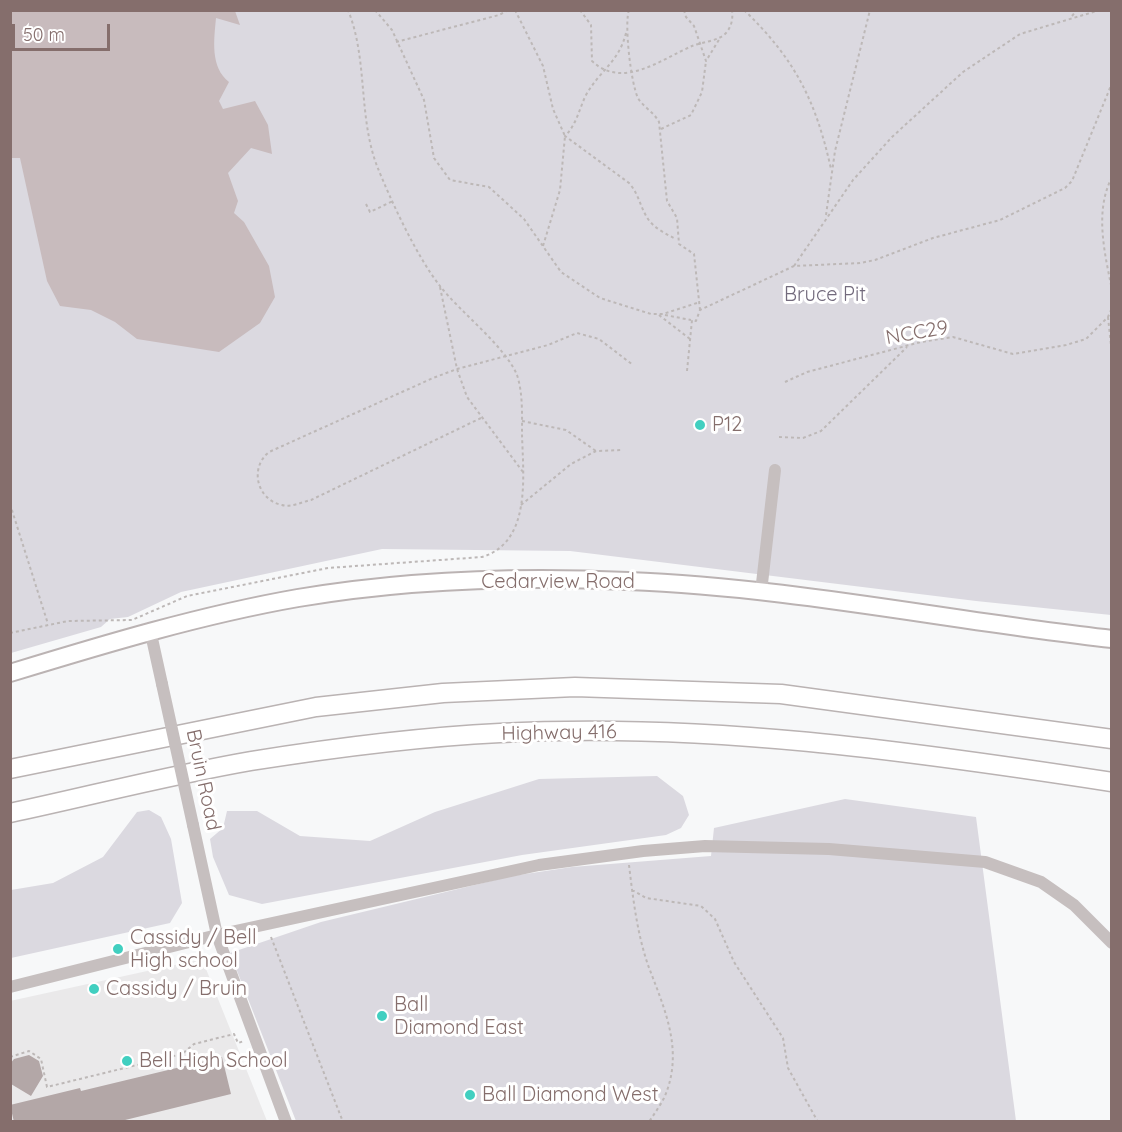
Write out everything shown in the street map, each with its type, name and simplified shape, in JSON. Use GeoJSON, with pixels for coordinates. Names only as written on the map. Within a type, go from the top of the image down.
{"type":"FeatureCollection","features":[{"type":"Feature","properties":{"kind":"highway"},"geometry":{"type":"LineString","coordinates":[[10,769],[316,706],[443,693],[575,687],[781,694],[1112,739]]}},
{"type":"Feature","properties":{"kind":"highway","name":"Highway 416"},"geometry":{"type":"LineString","coordinates":[[10,813],[250,761],[428,738],[501,733],[596,732],[759,736],[996,765],[1112,782]]}},
{"type":"Feature","properties":{"kind":"main road","name":"Cedarview Road"},"geometry":{"type":"LineString","coordinates":[[10,673],[224,613],[299,598],[437,583],[626,580],[761,592],[1112,639]]}},
{"type":"Feature","properties":{"kind":"street"},"geometry":{"type":"LineString","coordinates":[[761,592],[775,470]]}},
{"type":"Feature","properties":{"kind":"street","name":"Bruin Road"},"geometry":{"type":"LineString","coordinates":[[151,634],[217,935],[286,1122]]}},
{"type":"Feature","properties":{"kind":"street"},"geometry":{"type":"LineString","coordinates":[[10,987],[217,935],[539,865],[628,853],[705,846],[829,849],[985,862],[1041,882],[1074,905],[1112,943]]}},
{"type":"Feature","properties":{"kind":"path"},"geometry":{"type":"LineString","coordinates":[[10,633],[68,621],[132,620],[197,594],[328,568],[482,557],[492,554],[508,539],[521,505],[523,472],[522,420],[517,377],[504,355],[440,286],[393,201],[376,164],[367,131],[356,34],[348,10]]}},
{"type":"Feature","properties":{"kind":"path"},"geometry":{"type":"LineString","coordinates":[[375,10],[383,18],[424,100],[435,158],[450,180],[463,184],[478,183],[489,187],[524,219],[561,272],[580,286],[620,306],[641,313],[696,321],[700,302],[694,254],[679,244],[676,239],[655,227],[648,219],[637,192],[629,183],[572,144],[565,136],[553,109],[543,66],[515,10]]}},
{"type":"Feature","properties":{"kind":"path"},"geometry":{"type":"LineString","coordinates":[[396,42],[499,15],[508,10]]}},
{"type":"Feature","properties":{"kind":"path"},"geometry":{"type":"LineString","coordinates":[[580,10],[591,25],[592,61],[605,70],[631,71],[650,68],[699,43],[720,38]]}},
{"type":"Feature","properties":{"kind":"path"},"geometry":{"type":"LineString","coordinates":[[543,246],[560,190],[565,136],[572,129],[586,95],[620,53],[629,10]]}},
{"type":"Feature","properties":{"kind":"path"},"geometry":{"type":"LineString","coordinates":[[684,10],[686,17],[694,26],[706,61]]}},
{"type":"Feature","properties":{"kind":"path"},"geometry":{"type":"LineString","coordinates":[[660,129],[691,115],[702,92],[706,61],[730,26],[732,10]]}},
{"type":"Feature","properties":{"kind":"path"},"geometry":{"type":"LineString","coordinates":[[744,10],[781,52],[807,89],[822,127],[832,171]]}},
{"type":"Feature","properties":{"kind":"path"},"geometry":{"type":"LineString","coordinates":[[825,217],[832,171],[860,41],[870,10]]}},
{"type":"Feature","properties":{"kind":"path"},"geometry":{"type":"LineString","coordinates":[[1070,18],[1077,10]]}},
{"type":"Feature","properties":{"kind":"path"},"geometry":{"type":"LineString","coordinates":[[794,266],[825,217],[853,180],[892,137],[963,72],[1020,34],[1100,10]]}},
{"type":"Feature","properties":{"kind":"path"},"geometry":{"type":"LineString","coordinates":[[626,30],[630,41],[631,71],[639,100],[656,115],[660,129],[667,201],[677,218],[676,239]]}},
{"type":"Feature","properties":{"kind":"path"},"geometry":{"type":"LineString","coordinates":[[700,310],[794,266],[860,263],[875,260],[933,238],[1000,220],[1065,188],[1072,181],[1112,83]]}},
{"type":"Feature","properties":{"kind":"path"},"geometry":{"type":"LineString","coordinates":[[1112,177],[1106,188],[1103,246],[1112,290]]}},
{"type":"Feature","properties":{"kind":"path"},"geometry":{"type":"LineString","coordinates":[[366,204],[370,212],[393,201]]}},
{"type":"Feature","properties":{"kind":"path"},"geometry":{"type":"LineString","coordinates":[[440,286],[457,369],[467,397],[523,472]]}},
{"type":"Feature","properties":{"kind":"path"},"geometry":{"type":"LineString","coordinates":[[660,314],[700,302]]}},
{"type":"Feature","properties":{"kind":"path","name":"NCC29"},"geometry":{"type":"LineString","coordinates":[[785,382],[807,372],[909,345],[953,337],[1013,354],[1066,345],[1086,339],[1107,317],[1112,308]]}},
{"type":"Feature","properties":{"kind":"path"},"geometry":{"type":"LineString","coordinates":[[660,314],[690,339]]}},
{"type":"Feature","properties":{"kind":"path"},"geometry":{"type":"LineString","coordinates":[[1107,317],[1112,355]]}},
{"type":"Feature","properties":{"kind":"path"},"geometry":{"type":"LineString","coordinates":[[687,371],[692,320]]}},
{"type":"Feature","properties":{"kind":"path"},"geometry":{"type":"LineString","coordinates":[[481,418],[310,500],[287,506],[278,504],[263,493],[258,483],[261,460],[269,452],[457,369],[548,345],[577,333],[599,339],[633,365]]}},
{"type":"Feature","properties":{"kind":"path"},"geometry":{"type":"LineString","coordinates":[[779,437],[803,438],[821,431],[909,345]]}},
{"type":"Feature","properties":{"kind":"path"},"geometry":{"type":"LineString","coordinates":[[522,420],[566,430],[596,451]]}},
{"type":"Feature","properties":{"kind":"path"},"geometry":{"type":"LineString","coordinates":[[521,505],[571,464],[596,451],[622,450]]}},
{"type":"Feature","properties":{"kind":"path"},"geometry":{"type":"LineString","coordinates":[[10,504],[48,625]]}},
{"type":"Feature","properties":{"kind":"path"},"geometry":{"type":"LineString","coordinates":[[628,853],[632,890],[647,963],[665,1006],[673,1060],[664,1099],[649,1122]]}},
{"type":"Feature","properties":{"kind":"path"},"geometry":{"type":"LineString","coordinates":[[632,890],[646,898],[701,906],[715,919],[734,962],[783,1038],[788,1068],[818,1122]]}},
{"type":"Feature","properties":{"kind":"path"},"geometry":{"type":"LineString","coordinates":[[266,924],[343,1122]]}},
{"type":"Feature","properties":{"kind":"path"},"geometry":{"type":"LineString","coordinates":[[10,1057],[29,1051],[41,1059],[47,1087],[182,1054],[194,1044],[216,1038],[235,1034],[238,1043],[254,1038]]}},
{"type":"Feature","properties":{"kind":"shaded area"},"geometry":{"type":"Polygon","coordinates":[[[11,10],[235,11],[240,25],[216,18],[214,44],[216,61],[223,76],[229,82],[219,101],[223,109],[255,101],[268,125],[272,154],[251,148],[228,173],[238,201],[234,213],[244,222],[269,266],[275,297],[260,323],[219,352],[137,339],[115,322],[91,310],[60,306],[47,281],[20,158],[11,158],[11,10]]]}},
{"type":"Feature","properties":{"kind":"shaded area","name":"Bell High School"},"geometry":{"type":"Polygon","coordinates":[[[202,959],[267,1121],[11,1121],[10,1001],[202,959]]]}},
{"type":"Feature","properties":{"kind":"green space","name":"Bruce Pit"},"geometry":{"type":"Polygon","coordinates":[[[11,11],[1111,11],[1111,615],[976,601],[570,551],[382,549],[181,592],[128,617],[110,619],[101,627],[11,653],[11,11]]]}},
{"type":"Feature","properties":{"kind":"green space"},"geometry":{"type":"Polygon","coordinates":[[[657,776],[683,796],[689,815],[681,828],[666,835],[522,855],[262,904],[229,895],[213,857],[210,839],[223,828],[227,811],[257,811],[300,836],[370,841],[435,812],[539,779],[657,776]]]}},
{"type":"Feature","properties":{"kind":"green space"},"geometry":{"type":"Polygon","coordinates":[[[845,799],[976,817],[1016,1121],[296,1121],[230,953],[321,922],[512,876],[572,867],[711,856],[714,828],[845,799]]]}},
{"type":"Feature","properties":{"kind":"green space"},"geometry":{"type":"Polygon","coordinates":[[[149,810],[161,817],[171,839],[182,903],[170,923],[11,958],[11,890],[53,883],[103,857],[137,812],[149,810]]]}},
{"type":"Feature","properties":{"kind":"building"},"geometry":{"type":"Polygon","coordinates":[[[29,1055],[39,1061],[43,1076],[31,1096],[11,1084],[10,1080],[10,1064],[14,1059],[29,1055]]]}},
{"type":"Feature","properties":{"kind":"building"},"geometry":{"type":"Polygon","coordinates":[[[222,1057],[231,1094],[117,1122],[14,1122],[10,1105],[80,1088],[81,1091],[222,1057]]]}},
{"type":"Feature","properties":{"kind":"place","name":"P12"},"geometry":{"type":"Point","coordinates":[700,425]}},
{"type":"Feature","properties":{"kind":"place","name":"Cassidy / Bell High school"},"geometry":{"type":"Point","coordinates":[118,949]}},
{"type":"Feature","properties":{"kind":"place","name":"Cassidy / Bruin"},"geometry":{"type":"Point","coordinates":[94,989]}},
{"type":"Feature","properties":{"kind":"place","name":"Ball Diamond East"},"geometry":{"type":"Point","coordinates":[382,1016]}},
{"type":"Feature","properties":{"kind":"place","name":"Bell High School"},"geometry":{"type":"Point","coordinates":[127,1061]}},
{"type":"Feature","properties":{"kind":"place","name":"Ball Diamond West"},"geometry":{"type":"Point","coordinates":[470,1095]}}]}
